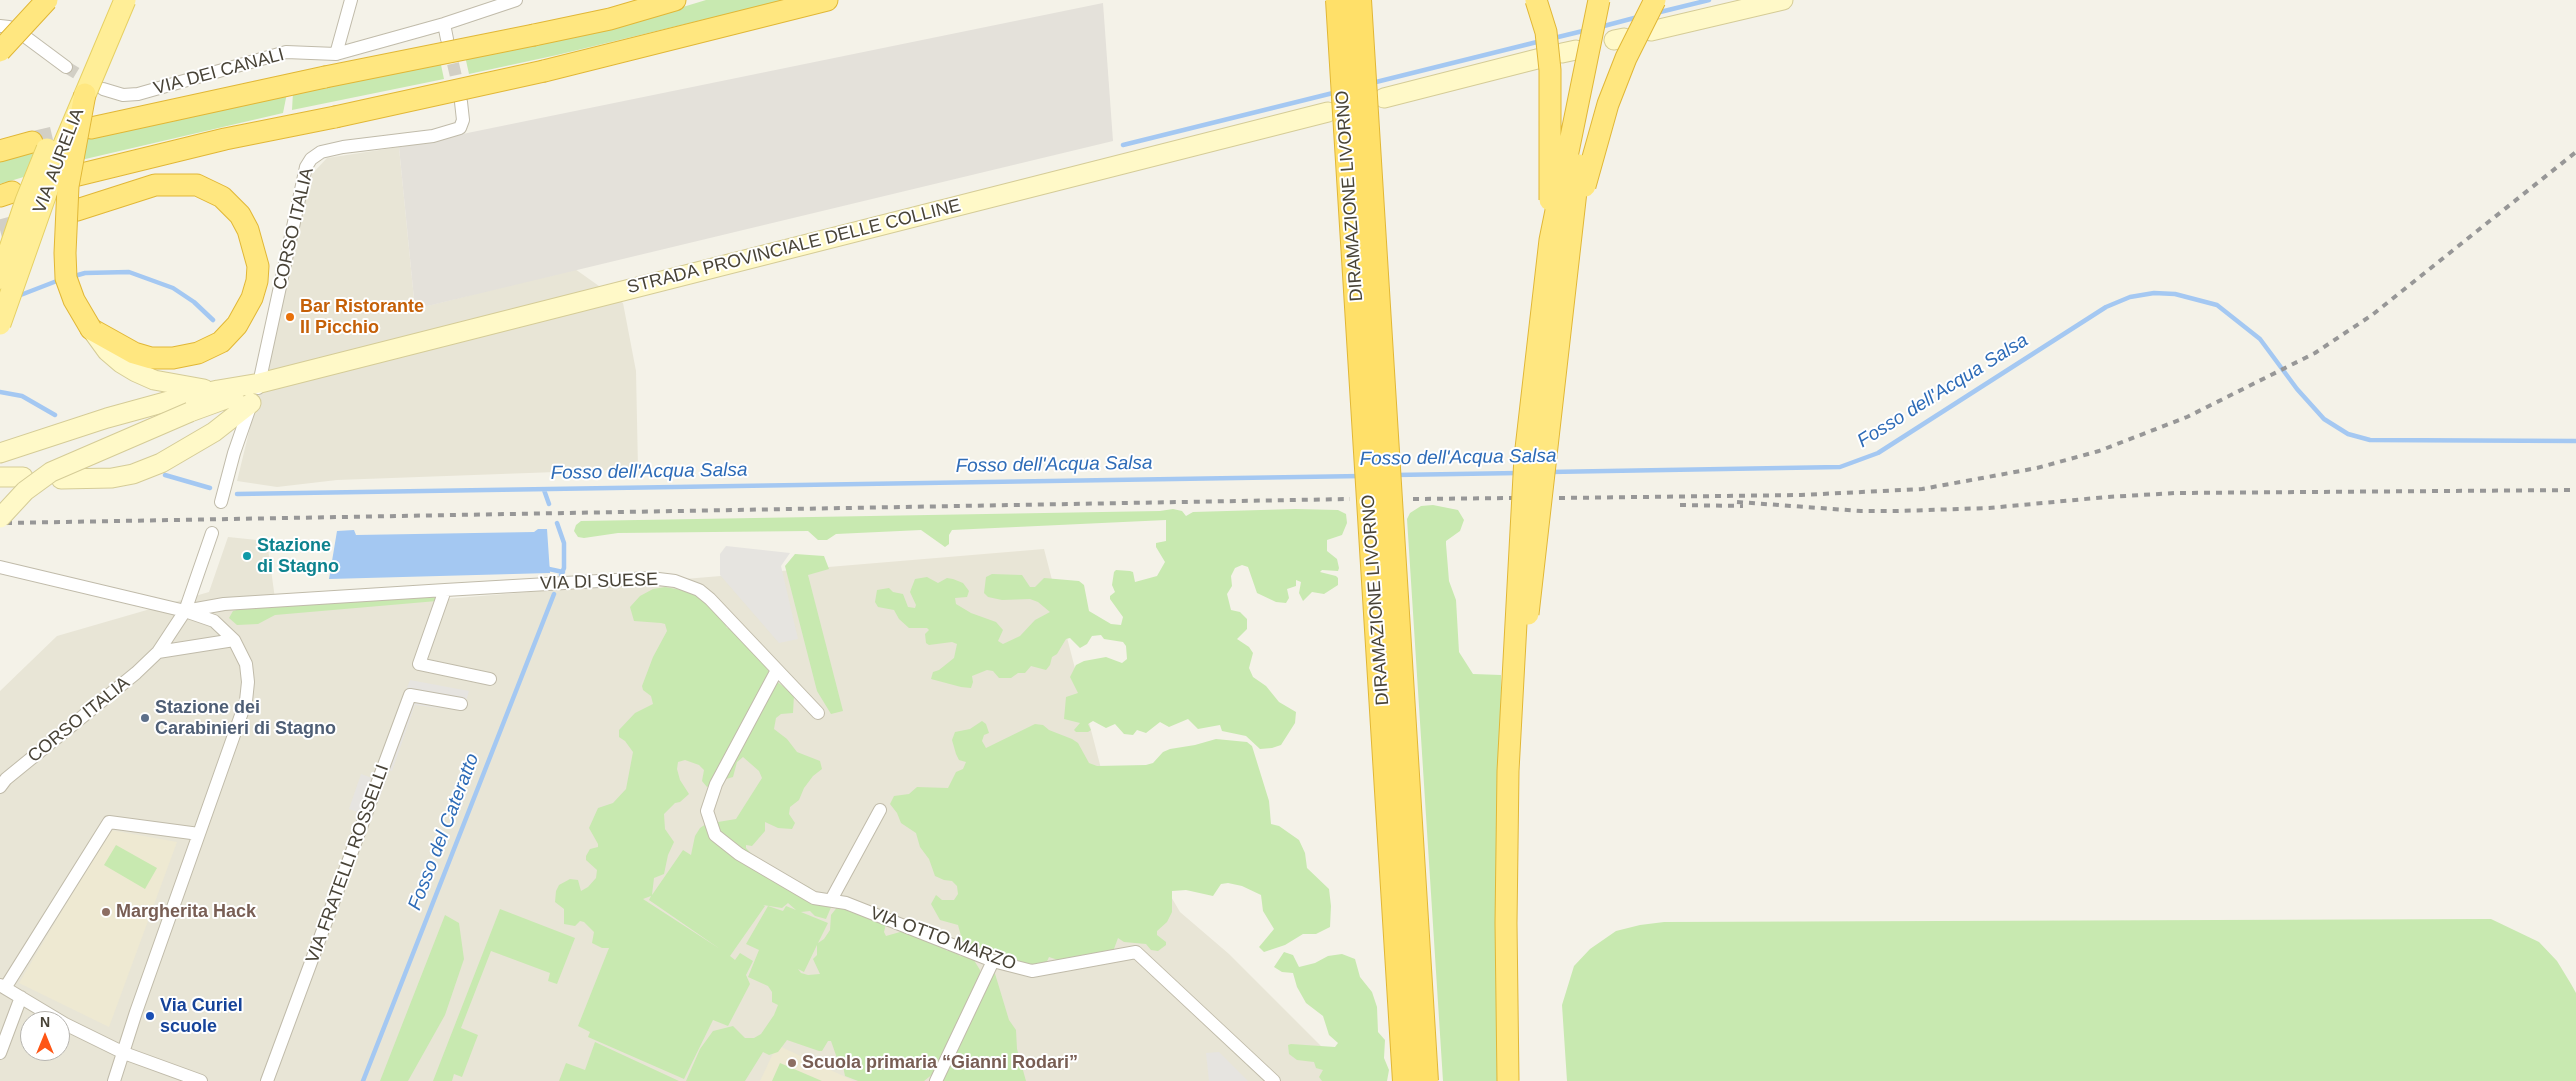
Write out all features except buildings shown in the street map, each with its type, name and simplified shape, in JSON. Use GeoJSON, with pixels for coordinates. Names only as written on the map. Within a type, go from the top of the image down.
{"type":"FeatureCollection","features":[{"type":"Feature","properties":{"kind":"highway"},"geometry":{"type":"LineString","coordinates":[[0,51],[47,0]]}},
{"type":"Feature","properties":{"kind":"highway"},"geometry":{"type":"LineString","coordinates":[[91,128],[534,35],[610,18],[675,0]]}},
{"type":"Feature","properties":{"kind":"highway"},"geometry":{"type":"LineString","coordinates":[[78,175],[225,139],[544,72],[827,0]]}},
{"type":"Feature","properties":{"kind":"highway","name":"DIRAMAZIONE LIVORNO"},"geometry":{"type":"LineString","coordinates":[[1338,0],[1405,1081]]}},
{"type":"Feature","properties":{"kind":"highway","name":"DIRAMAZIONE LIVORNO"},"geometry":{"type":"LineString","coordinates":[[1359,0],[1426,1081]]}},
{"type":"Feature","properties":{"kind":"highway"},"geometry":{"type":"LineString","coordinates":[[1536,0],[1545,27],[1550,70],[1560,241]]}},
{"type":"Feature","properties":{"kind":"highway"},"geometry":{"type":"LineString","coordinates":[[1508,1081],[1506,923],[1514,632],[1525,457],[1599,0]]}},
{"type":"Feature","properties":{"kind":"highway"},"geometry":{"type":"LineString","coordinates":[[1520,1081],[1517,889],[1526,633],[1560,241],[1610,0]]}},
{"type":"Feature","properties":{"kind":"highway"},"geometry":{"type":"LineString","coordinates":[[1560,241],[1626,58],[1655,0]]}},
{"type":"Feature","properties":{"kind":"highway"},"geometry":{"type":"LineString","coordinates":[[77,210],[155,185],[198,185],[222,197],[243,219],[258,266],[257,281],[252,298],[237,325],[221,342],[198,353],[173,358],[152,358],[134,353],[91,329],[74,300],[66,278],[65,253],[68,186],[94,91]]}},
{"type":"Feature","properties":{"kind":"highway"},"geometry":{"type":"LineString","coordinates":[[0,150],[32,142]]}},
{"type":"Feature","properties":{"kind":"main road","name":"VIA AURELIA"},"geometry":{"type":"LineString","coordinates":[[0,278],[13,197],[111,0]]}},
{"type":"Feature","properties":{"kind":"main road","name":"VIA AURELIA"},"geometry":{"type":"LineString","coordinates":[[0,324],[60,154],[94,91],[125,0]]}},
{"type":"Feature","properties":{"kind":"main road"},"geometry":{"type":"LineString","coordinates":[[1650,31],[1783,0]]}},
{"type":"Feature","properties":{"kind":"main road"},"geometry":{"type":"LineString","coordinates":[[1384,98],[1541,58]]}},
{"type":"Feature","properties":{"kind":"main road","name":"STRADA PROVINCIALE DELLE COLLINE"},"geometry":{"type":"LineString","coordinates":[[260,384],[1328,112]]}},
{"type":"Feature","properties":{"kind":"main road"},"geometry":{"type":"LineString","coordinates":[[0,242],[13,197]]}},
{"type":"Feature","properties":{"kind":"main road"},"geometry":{"type":"LineString","coordinates":[[91,329],[107,351],[136,372],[173,384],[218,390]]}},
{"type":"Feature","properties":{"kind":"main road"},"geometry":{"type":"LineString","coordinates":[[0,453],[107,418],[218,390],[260,384]]}},
{"type":"Feature","properties":{"kind":"main road"},"geometry":{"type":"LineString","coordinates":[[0,518],[24,490],[51,472],[260,384]]}},
{"type":"Feature","properties":{"kind":"main road"},"geometry":{"type":"LineString","coordinates":[[61,480],[112,478],[133,474],[160,463],[214,432],[251,403]]}},
{"type":"Feature","properties":{"kind":"main road"},"geometry":{"type":"LineString","coordinates":[[0,477],[23,477]]}},
{"type":"Feature","properties":{"kind":"street"},"geometry":{"type":"LineString","coordinates":[[336,54],[351,0]]}},
{"type":"Feature","properties":{"kind":"street"},"geometry":{"type":"LineString","coordinates":[[336,54],[444,24],[516,0]]}},
{"type":"Feature","properties":{"kind":"street"},"geometry":{"type":"LineString","coordinates":[[444,24],[447,39]]}},
{"type":"Feature","properties":{"kind":"street"},"geometry":{"type":"LineString","coordinates":[[27,38],[66,67]]}},
{"type":"Feature","properties":{"kind":"street","name":"VIA DEI CANALI"},"geometry":{"type":"LineString","coordinates":[[94,91],[123,95],[138,94],[286,52],[336,54]]}},
{"type":"Feature","properties":{"kind":"street","name":"CORSO ITALIA"},"geometry":{"type":"LineString","coordinates":[[221,502],[237,444],[251,403],[260,384],[306,167],[320,152],[335,148],[433,136],[460,128],[463,120],[462,102]]}},
{"type":"Feature","properties":{"kind":"street","name":"CORSO ITALIA"},"geometry":{"type":"LineString","coordinates":[[0,787],[6,779],[136,673],[158,652],[185,611],[212,533]]}},
{"type":"Feature","properties":{"kind":"street"},"geometry":{"type":"LineString","coordinates":[[0,567],[185,611],[214,621],[234,640],[246,664],[248,682],[246,700],[136,1012],[114,1081]]}},
{"type":"Feature","properties":{"kind":"street","name":"VIA DI SUESE"},"geometry":{"type":"LineString","coordinates":[[185,611],[224,604],[650,578],[685,584],[710,599],[818,713]]}},
{"type":"Feature","properties":{"kind":"street"},"geometry":{"type":"LineString","coordinates":[[445,590],[419,664],[490,679]]}},
{"type":"Feature","properties":{"kind":"street"},"geometry":{"type":"LineString","coordinates":[[158,652],[234,640]]}},
{"type":"Feature","properties":{"kind":"street","name":"VIA OTTO MARZO"},"geometry":{"type":"LineString","coordinates":[[777,670],[716,784],[708,811],[715,835],[739,854],[780,880],[814,898],[846,903],[993,961],[1032,971],[1136,952],[1274,1081]]}},
{"type":"Feature","properties":{"kind":"street","name":"VIA FRATELLI ROSSELLI"},"geometry":{"type":"LineString","coordinates":[[267,1081],[410,694],[461,704]]}},
{"type":"Feature","properties":{"kind":"street"},"geometry":{"type":"LineString","coordinates":[[830,900],[880,810]]}},
{"type":"Feature","properties":{"kind":"street"},"geometry":{"type":"LineString","coordinates":[[199,834],[109,822],[2,987],[65,1024],[124,1053],[201,1081]]}},
{"type":"Feature","properties":{"kind":"street"},"geometry":{"type":"LineString","coordinates":[[936,1081],[993,961]]}},
{"type":"Feature","properties":{"kind":"street"},"geometry":{"type":"LineString","coordinates":[[0,1053],[20,997]]}},
{"type":"Feature","properties":{"kind":"shaded area"},"geometry":{"type":"Polygon","coordinates":[[[1103,3],[1113,141],[415,309],[399,147],[1103,3]]]}},
{"type":"Feature","properties":{"kind":"shaded area"},"geometry":{"type":"Polygon","coordinates":[[[399,147],[415,309],[575,269],[623,303],[636,371],[638,469],[337,480],[277,487],[237,481],[312,174],[327,158],[399,147]]]}},
{"type":"Feature","properties":{"kind":"shaded area"},"geometry":{"type":"Polygon","coordinates":[[[228,537],[267,541],[277,613],[1044,549],[1105,784],[1180,912],[1229,954],[1340,1065],[1340,1081],[0,1081],[0,691],[57,636],[209,592],[228,537]]]}},
{"type":"Feature","properties":{"kind":"shaded area"},"geometry":{"type":"Polygon","coordinates":[[[726,546],[790,553],[781,566],[798,639],[779,643],[720,575],[720,554],[726,546]]]}},
{"type":"Feature","properties":{"kind":"shaded area"},"geometry":{"type":"Polygon","coordinates":[[[410,680],[469,691],[463,711],[415,705],[392,771],[377,767],[410,680]]]}},
{"type":"Feature","properties":{"kind":"shaded area"},"geometry":{"type":"Polygon","coordinates":[[[361,774],[372,778],[360,813],[349,809],[361,774]]]}},
{"type":"Feature","properties":{"kind":"shaded area","name":"Margherita Hack"},"geometry":{"type":"Polygon","coordinates":[[[110,830],[177,842],[109,1027],[19,983],[110,830]]]}},
{"type":"Feature","properties":{"kind":"shaded area","name":"Scuola primaria “Gianni Rodari”"},"geometry":{"type":"Polygon","coordinates":[[[777,1045],[854,1081],[760,1081],[777,1045]]]}},
{"type":"Feature","properties":{"kind":"shaded area"},"geometry":{"type":"Polygon","coordinates":[[[1219,1052],[1248,1081],[1209,1081],[1206,1053],[1219,1052]]]}},
{"type":"Feature","properties":{"kind":"green space"},"geometry":{"type":"Polygon","coordinates":[[[706,0],[785,0],[557,55],[469,74],[465,56],[673,10],[706,0]]]}},
{"type":"Feature","properties":{"kind":"green space"},"geometry":{"type":"Polygon","coordinates":[[[440,60],[444,79],[292,110],[293,92],[440,60]]]}},
{"type":"Feature","properties":{"kind":"green space"},"geometry":{"type":"Polygon","coordinates":[[[287,93],[283,113],[81,160],[0,184],[0,159],[287,93]]]}},
{"type":"Feature","properties":{"kind":"green space"},"geometry":{"type":"Polygon","coordinates":[[[1433,505],[1458,510],[1464,520],[1460,531],[1446,541],[1449,581],[1456,600],[1459,652],[1473,674],[1501,675],[1500,1081],[1443,1081],[1407,519],[1410,513],[1421,506],[1433,505]]]}},
{"type":"Feature","properties":{"kind":"green space"},"geometry":{"type":"Polygon","coordinates":[[[1173,509],[1182,511],[1186,516],[1193,512],[1295,509],[1338,510],[1346,514],[1347,523],[1342,535],[1327,540],[1327,551],[1337,559],[1339,568],[1338,571],[1322,570],[1320,572],[1338,578],[1338,585],[1324,594],[1312,592],[1303,601],[1299,593],[1301,582],[1296,580],[1296,586],[1287,589],[1289,598],[1286,603],[1276,602],[1257,593],[1248,567],[1242,565],[1235,568],[1231,576],[1232,586],[1227,594],[1231,610],[1240,612],[1247,619],[1247,629],[1237,639],[1249,647],[1253,653],[1249,668],[1253,677],[1266,686],[1279,702],[1296,712],[1295,723],[1281,745],[1260,749],[1246,736],[1222,731],[1220,725],[1198,729],[1188,719],[1169,727],[1160,722],[1146,733],[1137,730],[1133,735],[1124,734],[1115,724],[1106,728],[1093,721],[1088,724],[1091,730],[1088,732],[1076,732],[1074,730],[1080,723],[1064,719],[1066,697],[1078,693],[1070,677],[1076,665],[1084,661],[1106,657],[1122,663],[1127,659],[1126,646],[1123,642],[1104,639],[1101,635],[1092,636],[1087,644],[1080,648],[1070,638],[1066,639],[1057,654],[1052,657],[1050,665],[1046,670],[1031,666],[1025,673],[1018,673],[1011,678],[999,678],[993,671],[987,670],[972,676],[971,688],[961,687],[931,679],[933,672],[939,670],[954,658],[957,644],[952,642],[929,645],[926,643],[925,634],[929,630],[927,628],[909,628],[899,619],[894,610],[878,607],[875,602],[877,590],[889,588],[893,592],[903,594],[908,607],[915,608],[916,605],[910,592],[915,579],[927,577],[938,583],[947,578],[953,579],[963,583],[969,591],[967,597],[955,598],[956,604],[971,613],[996,622],[1003,630],[998,641],[1003,644],[1020,636],[1035,620],[1050,612],[1038,602],[1030,599],[1002,600],[988,597],[984,593],[986,577],[992,574],[1022,575],[1030,587],[1035,587],[1044,578],[1079,581],[1084,585],[1089,611],[1111,624],[1121,625],[1123,617],[1110,599],[1110,596],[1115,592],[1112,585],[1114,572],[1116,570],[1133,572],[1135,582],[1157,576],[1165,562],[1156,547],[1156,543],[1166,541],[1166,520],[952,530],[949,535],[949,544],[945,547],[921,530],[836,534],[827,540],[818,540],[808,531],[618,533],[584,538],[578,537],[574,531],[576,525],[581,521],[1160,511],[1173,509]]]}},
{"type":"Feature","properties":{"kind":"green space"},"geometry":{"type":"Polygon","coordinates":[[[795,554],[824,556],[829,569],[808,575],[843,711],[831,714],[817,691],[785,566],[795,554]]]}},
{"type":"Feature","properties":{"kind":"green space"},"geometry":{"type":"Polygon","coordinates":[[[665,587],[687,591],[714,605],[727,628],[751,633],[761,649],[759,658],[775,680],[794,695],[793,713],[781,714],[776,718],[774,729],[787,739],[797,752],[820,761],[822,769],[813,776],[804,788],[799,800],[790,807],[789,814],[795,823],[792,829],[778,828],[765,822],[765,831],[752,846],[746,845],[746,848],[759,862],[809,887],[832,905],[826,919],[815,916],[810,911],[801,912],[828,923],[818,943],[824,939],[830,930],[831,915],[838,906],[886,924],[884,932],[886,936],[907,930],[940,941],[947,951],[952,949],[960,956],[972,957],[980,970],[980,978],[939,1069],[924,1081],[858,1081],[845,1076],[843,1066],[838,1061],[831,1041],[828,1041],[822,1051],[819,1051],[787,1040],[778,1052],[769,1055],[763,1052],[745,1081],[686,1081],[700,1049],[713,1031],[733,1026],[745,1038],[754,1038],[761,1034],[774,1015],[778,1005],[772,1002],[772,992],[768,986],[748,977],[759,950],[746,944],[768,906],[783,911],[786,906],[796,910],[788,903],[782,908],[763,905],[765,906],[730,956],[735,960],[740,953],[753,961],[746,975],[750,984],[728,1026],[713,1020],[684,1079],[588,1037],[590,1032],[578,1026],[609,948],[602,948],[592,943],[594,932],[584,922],[580,921],[575,926],[564,924],[564,909],[555,902],[556,891],[559,885],[570,879],[578,880],[581,891],[588,887],[596,878],[597,870],[586,860],[590,849],[598,847],[589,828],[598,808],[613,803],[626,789],[633,752],[625,741],[619,737],[619,730],[635,713],[653,704],[651,696],[643,690],[642,686],[653,657],[667,631],[665,624],[634,621],[630,607],[640,596],[653,589],[665,587]],[[743,757],[737,762],[733,777],[726,779],[722,778],[722,775],[707,787],[702,781],[704,770],[699,765],[685,760],[678,762],[677,769],[680,780],[689,794],[680,802],[675,803],[664,814],[665,829],[674,842],[668,855],[664,874],[654,878],[652,895],[683,850],[691,855],[695,836],[700,828],[706,824],[736,819],[762,778],[759,771],[743,757]],[[651,896],[643,899],[720,949],[649,900],[651,896]],[[817,945],[804,972],[798,969],[801,973],[808,975],[820,974],[813,959],[817,955],[817,945]]]}},
{"type":"Feature","properties":{"kind":"green space"},"geometry":{"type":"Polygon","coordinates":[[[434,596],[437,601],[275,615],[258,624],[237,625],[229,618],[233,611],[240,609],[434,596]]]}},
{"type":"Feature","properties":{"kind":"green space"},"geometry":{"type":"Polygon","coordinates":[[[982,721],[986,724],[989,733],[984,735],[982,741],[986,748],[1035,724],[1043,725],[1049,730],[1078,743],[1089,763],[1097,766],[1146,765],[1153,763],[1163,752],[1170,749],[1216,739],[1247,742],[1252,746],[1269,801],[1271,824],[1279,826],[1299,840],[1305,853],[1307,868],[1329,889],[1331,906],[1330,927],[1316,934],[1303,934],[1285,945],[1264,952],[1259,947],[1274,929],[1263,911],[1261,895],[1242,886],[1228,883],[1221,884],[1213,896],[1186,890],[1172,891],[1172,912],[1167,922],[1157,931],[1157,935],[1166,942],[1166,945],[1158,951],[1151,950],[1146,944],[1124,942],[1118,938],[1111,957],[1064,962],[1049,957],[1043,970],[1010,959],[998,952],[990,953],[963,943],[958,925],[940,920],[931,904],[936,895],[942,900],[954,900],[958,894],[957,886],[952,881],[935,876],[929,859],[920,847],[916,833],[901,823],[897,813],[890,804],[894,796],[909,794],[917,787],[948,788],[956,772],[963,769],[966,762],[959,760],[956,754],[952,740],[955,732],[970,729],[982,721]]]}},
{"type":"Feature","properties":{"kind":"green space"},"geometry":{"type":"Polygon","coordinates":[[[116,845],[157,868],[145,889],[104,865],[116,845]]]}},
{"type":"Feature","properties":{"kind":"green space"},"geometry":{"type":"Polygon","coordinates":[[[500,909],[575,938],[557,984],[548,981],[550,973],[491,951],[461,1028],[478,1035],[462,1077],[454,1074],[452,1081],[433,1081],[500,909]]]}},
{"type":"Feature","properties":{"kind":"green space"},"geometry":{"type":"Polygon","coordinates":[[[445,915],[459,923],[464,959],[445,1015],[408,1081],[380,1081],[445,915]]]}},
{"type":"Feature","properties":{"kind":"green space"},"geometry":{"type":"Polygon","coordinates":[[[2491,919],[2539,942],[2557,961],[2576,993],[2576,1081],[1567,1081],[1562,1005],[1574,966],[1590,949],[1616,931],[1640,925],[1664,922],[2491,919]]]}},
{"type":"Feature","properties":{"kind":"green space"},"geometry":{"type":"Polygon","coordinates":[[[1284,952],[1293,955],[1299,967],[1315,963],[1328,956],[1342,954],[1355,959],[1360,977],[1372,992],[1377,1007],[1378,1032],[1385,1040],[1384,1058],[1389,1070],[1387,1081],[1322,1081],[1319,1077],[1323,1070],[1316,1068],[1314,1062],[1297,1060],[1289,1054],[1288,1045],[1291,1044],[1335,1047],[1338,1043],[1329,1035],[1323,1016],[1306,1003],[1297,987],[1293,973],[1282,972],[1274,967],[1284,952]]]}},
{"type":"Feature","properties":{"kind":"green space"},"geometry":{"type":"Polygon","coordinates":[[[993,967],[1009,1020],[1016,1030],[1017,1049],[1026,1081],[940,1081],[993,967]]]}},
{"type":"Feature","properties":{"kind":"green space"},"geometry":{"type":"Polygon","coordinates":[[[595,1042],[679,1081],[559,1081],[566,1063],[585,1070],[595,1042]]]}},
{"type":"Feature","properties":{"kind":"green space"},"geometry":{"type":"Polygon","coordinates":[[[780,1063],[822,1081],[772,1081],[780,1063]]]}},
{"type":"Feature","properties":{"kind":"water"},"geometry":{"type":"Polygon","coordinates":[[[538,529],[547,529],[550,573],[329,579],[337,531],[354,530],[356,535],[534,532],[538,529]]]}},
{"type":"Feature","properties":{"kind":"waterway"},"geometry":{"type":"LineString","coordinates":[[1656,13],[1709,0]]}},
{"type":"Feature","properties":{"kind":"waterway"},"geometry":{"type":"LineString","coordinates":[[1600,27],[1638,17]]}},
{"type":"Feature","properties":{"kind":"waterway"},"geometry":{"type":"LineString","coordinates":[[1554,38],[1587,30]]}},
{"type":"Feature","properties":{"kind":"waterway"},"geometry":{"type":"LineString","coordinates":[[1372,83],[1541,41]]}},
{"type":"Feature","properties":{"kind":"waterway"},"geometry":{"type":"LineString","coordinates":[[1123,145],[1337,92]]}},
{"type":"Feature","properties":{"kind":"waterway"},"geometry":{"type":"LineString","coordinates":[[71,277],[85,273],[129,272],[173,288],[194,302],[213,320]]}},
{"type":"Feature","properties":{"kind":"waterway"},"geometry":{"type":"LineString","coordinates":[[18,296],[62,279]]}},
{"type":"Feature","properties":{"kind":"waterway","name":"Fosso dell'Acqua Salsa"},"geometry":{"type":"LineString","coordinates":[[1549,472],[1840,467],[1878,453],[2106,307],[2130,297],[2154,293],[2175,294],[2217,305],[2260,339],[2297,389],[2324,419],[2348,434],[2370,440],[2576,441]]}},
{"type":"Feature","properties":{"kind":"waterway","name":"Fosso dell'Acqua Salsa"},"geometry":{"type":"LineString","coordinates":[[0,392],[22,396],[55,415]]}},
{"type":"Feature","properties":{"kind":"waterway","name":"Fosso dell'Acqua Salsa"},"geometry":{"type":"LineString","coordinates":[[1394,475],[1519,473]]}},
{"type":"Feature","properties":{"kind":"waterway","name":"Fosso dell'Acqua Salsa"},"geometry":{"type":"LineString","coordinates":[[165,475],[210,488]]}},
{"type":"Feature","properties":{"kind":"waterway","name":"Fosso dell'Acqua Salsa"},"geometry":{"type":"LineString","coordinates":[[237,494],[1362,476]]}},
{"type":"Feature","properties":{"kind":"waterway","name":"Fosso del Cateratto"},"geometry":{"type":"LineString","coordinates":[[544,490],[549,504]]}},
{"type":"Feature","properties":{"kind":"waterway","name":"Fosso del Cateratto"},"geometry":{"type":"LineString","coordinates":[[557,523],[564,543],[564,568],[561,575]]}},
{"type":"Feature","properties":{"kind":"waterway"},"geometry":{"type":"LineString","coordinates":[[545,566],[549,569],[563,572]]}},
{"type":"Feature","properties":{"kind":"waterway","name":"Fosso del Cateratto"},"geometry":{"type":"LineString","coordinates":[[363,1081],[554,594]]}},
{"type":"Feature","properties":{"kind":"tunnel"},"geometry":{"type":"LineString","coordinates":[[449,46],[460,94]]}},
{"type":"Feature","properties":{"kind":"tunnel"},"geometry":{"type":"LineString","coordinates":[[66,67],[96,85]]}},
{"type":"Feature","properties":{"kind":"tunnel"},"geometry":{"type":"LineString","coordinates":[[32,142],[83,130]]}},
{"type":"Feature","properties":{"kind":"tunnel"},"geometry":{"type":"LineString","coordinates":[[0,230],[34,221]]}},
{"type":"Feature","properties":{"kind":"railway"},"geometry":{"type":"LineString","coordinates":[[1559,498],[1801,495],[1922,489],[2037,468],[2099,451],[2187,417],[2315,353],[2372,315],[2576,152]]}},
{"type":"Feature","properties":{"kind":"railway"},"geometry":{"type":"LineString","coordinates":[[1737,502],[1861,511],[1898,511],[1989,508],[2107,497],[2176,493],[2576,490]]}},
{"type":"Feature","properties":{"kind":"railway"},"geometry":{"type":"LineString","coordinates":[[1413,499],[1512,498]]}},
{"type":"Feature","properties":{"kind":"railway"},"geometry":{"type":"LineString","coordinates":[[6,523],[1350,499]]}},
{"type":"Feature","properties":{"kind":"railway"},"geometry":{"type":"LineString","coordinates":[[1680,505],[1743,506]]}},
{"type":"Feature","properties":{"kind":"place","name":"Bar Ristorante Il Picchio"},"geometry":{"type":"Point","coordinates":[290,317]}},
{"type":"Feature","properties":{"kind":"place","name":"Stazione di Stagno"},"geometry":{"type":"Point","coordinates":[247,556]}},
{"type":"Feature","properties":{"kind":"place","name":"Stazione dei Carabinieri di Stagno"},"geometry":{"type":"Point","coordinates":[145,718]}},
{"type":"Feature","properties":{"kind":"place","name":"Margherita Hack"},"geometry":{"type":"Point","coordinates":[106,912]}},
{"type":"Feature","properties":{"kind":"place","name":"Via Curiel scuole"},"geometry":{"type":"Point","coordinates":[150,1016]}},
{"type":"Feature","properties":{"kind":"place","name":"Scuola primaria “Gianni Rodari”"},"geometry":{"type":"Point","coordinates":[792,1063]}}]}
